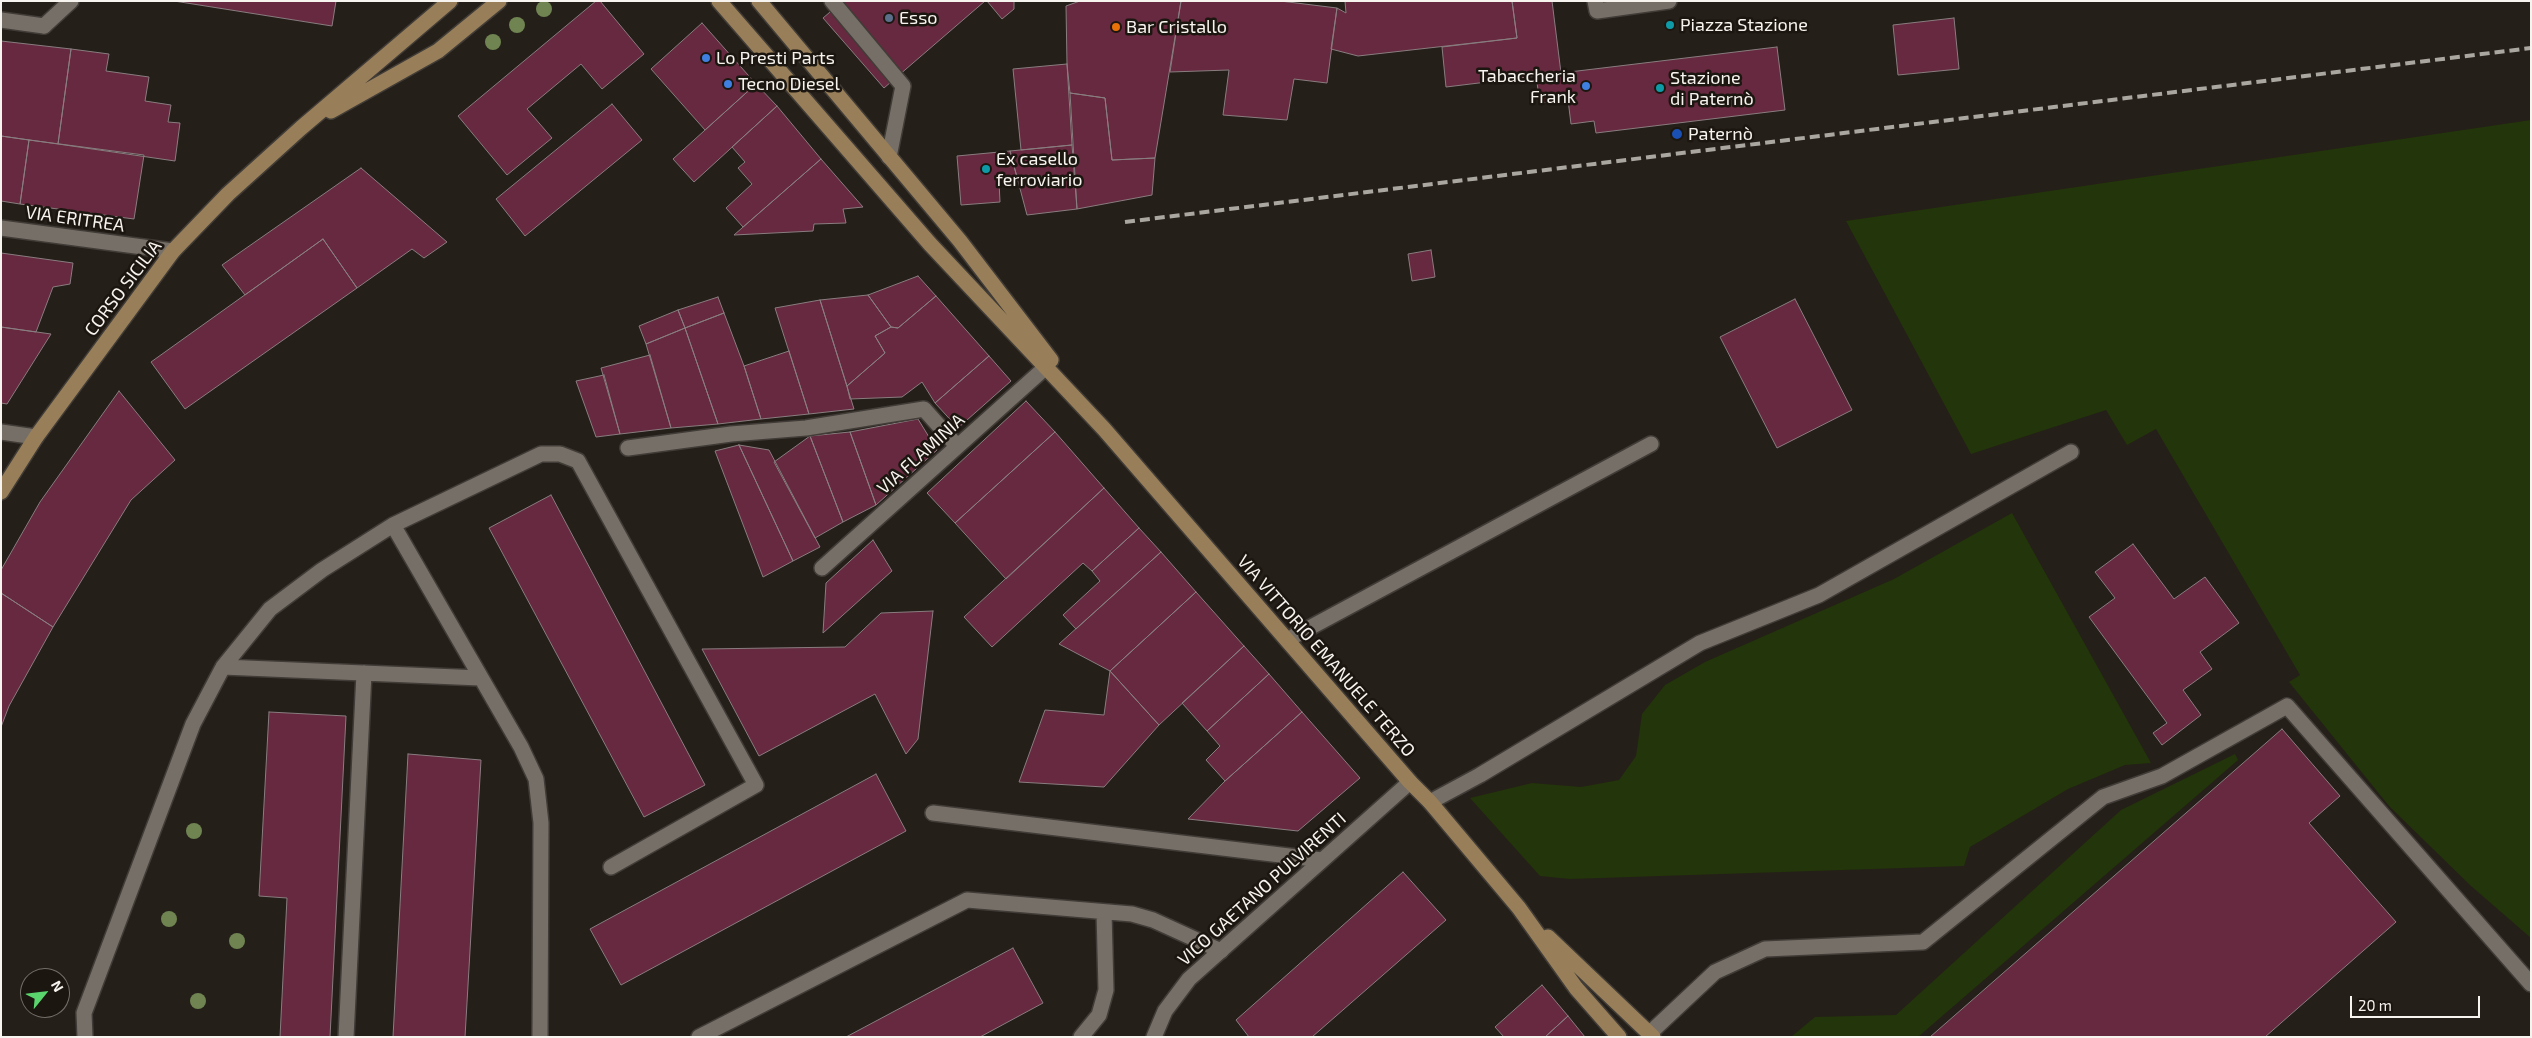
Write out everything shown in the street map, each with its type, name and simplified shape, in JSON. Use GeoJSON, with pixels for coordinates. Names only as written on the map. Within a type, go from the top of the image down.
{"type":"FeatureCollection","features":[{"type":"Feature","properties":{"kind":"street"},"geometry":{"type":"LineString","coordinates":[[1,20],[44,26],[71,1]]}},
{"type":"Feature","properties":{"kind":"street"},"geometry":{"type":"LineString","coordinates":[[301,128],[450,1]]}},
{"type":"Feature","properties":{"kind":"street"},"geometry":{"type":"LineString","coordinates":[[301,128],[438,51],[499,1]]}},
{"type":"Feature","properties":{"kind":"street"},"geometry":{"type":"LineString","coordinates":[[718,1],[930,244],[1104,429]]}},
{"type":"Feature","properties":{"kind":"street"},"geometry":{"type":"LineString","coordinates":[[759,1],[960,241],[1104,429]]}},
{"type":"Feature","properties":{"kind":"street"},"geometry":{"type":"LineString","coordinates":[[832,1],[903,86],[889,157]]}},
{"type":"Feature","properties":{"kind":"street"},"geometry":{"type":"LineString","coordinates":[[1595,1],[1596,11],[1669,1]]}},
{"type":"Feature","properties":{"kind":"street","name":"CORSO SICILIA"},"geometry":{"type":"LineString","coordinates":[[1,492],[36,437],[174,250],[228,194],[301,128]]}},
{"type":"Feature","properties":{"kind":"street","name":"VIA ERITREA"},"geometry":{"type":"LineString","coordinates":[[1,228],[174,250]]}},
{"type":"Feature","properties":{"kind":"street","name":"VIA FLAMINIA"},"geometry":{"type":"LineString","coordinates":[[822,568],[1046,367]]}},
{"type":"Feature","properties":{"kind":"street"},"geometry":{"type":"LineString","coordinates":[[628,448],[731,434],[806,428],[924,409],[957,446]]}},
{"type":"Feature","properties":{"kind":"street","name":"VIA VITTORIO EMANUELE TERZO"},"geometry":{"type":"LineString","coordinates":[[1104,429],[1410,782],[1430,802],[1518,908]]}},
{"type":"Feature","properties":{"kind":"street"},"geometry":{"type":"LineString","coordinates":[[1,432],[36,437]]}},
{"type":"Feature","properties":{"kind":"street"},"geometry":{"type":"LineString","coordinates":[[1287,640],[1651,444]]}},
{"type":"Feature","properties":{"kind":"street"},"geometry":{"type":"LineString","coordinates":[[1430,802],[1480,775],[1700,643],[1819,595],[2071,452]]}},
{"type":"Feature","properties":{"kind":"street"},"geometry":{"type":"LineString","coordinates":[[85,1037],[84,1013],[193,724],[223,667],[270,609],[322,570],[394,525],[540,454],[560,454],[578,461],[756,785],[611,867]]}},
{"type":"Feature","properties":{"kind":"street"},"geometry":{"type":"LineString","coordinates":[[394,525],[521,747],[536,779],[541,823],[540,1037]]}},
{"type":"Feature","properties":{"kind":"street"},"geometry":{"type":"LineString","coordinates":[[223,667],[480,678]]}},
{"type":"Feature","properties":{"kind":"street"},"geometry":{"type":"LineString","coordinates":[[346,1037],[364,673]]}},
{"type":"Feature","properties":{"kind":"street"},"geometry":{"type":"LineString","coordinates":[[1518,908],[1651,1035],[1715,972],[1764,949],[1923,942],[2103,797],[2162,776],[2287,706],[2531,984]]}},
{"type":"Feature","properties":{"kind":"street","name":"VICO GAETANO PULVIRENTI"},"geometry":{"type":"LineString","coordinates":[[1154,1037],[1165,1011],[1189,980],[1410,782]]}},
{"type":"Feature","properties":{"kind":"street"},"geometry":{"type":"LineString","coordinates":[[933,813],[1322,860]]}},
{"type":"Feature","properties":{"kind":"street"},"geometry":{"type":"LineString","coordinates":[[699,1037],[966,900],[1132,914],[1154,920],[1221,951]]}},
{"type":"Feature","properties":{"kind":"street"},"geometry":{"type":"LineString","coordinates":[[1518,908],[1576,988],[1619,1037]]}},
{"type":"Feature","properties":{"kind":"street"},"geometry":{"type":"LineString","coordinates":[[1081,1037],[1099,1015],[1106,990],[1104,912]]}},
{"type":"Feature","properties":{"kind":"green space"},"geometry":{"type":"Polygon","coordinates":[[[2531,120],[2531,938],[2471,886],[2389,806],[2289,682],[2300,675],[2156,429],[2127,445],[2106,410],[1971,454],[1846,221],[2531,120]]]}},
{"type":"Feature","properties":{"kind":"green space"},"geometry":{"type":"Polygon","coordinates":[[[2012,513],[2151,763],[2125,765],[2068,789],[1970,847],[1964,866],[1570,879],[1540,876],[1470,798],[1532,783],[1581,787],[1619,780],[1636,756],[1642,714],[1665,685],[1705,662],[1894,579],[2012,513]]]}},
{"type":"Feature","properties":{"kind":"green space"},"geometry":{"type":"Polygon","coordinates":[[[2235,754],[2238,760],[1918,1037],[1791,1037],[1815,1017],[1896,1015],[2121,810],[2235,754]]]}},
{"type":"Feature","properties":{"kind":"building"},"geometry":{"type":"Polygon","coordinates":[[[174,1],[336,1],[332,26],[174,1]]]}},
{"type":"Feature","properties":{"kind":"building"},"geometry":{"type":"Polygon","coordinates":[[[596,1],[600,1],[644,54],[602,89],[581,64],[527,109],[552,138],[507,175],[458,116],[596,1]]]}},
{"type":"Feature","properties":{"kind":"building"},"geometry":{"type":"Polygon","coordinates":[[[843,1],[985,1],[884,88],[823,18],[843,1]]]}},
{"type":"Feature","properties":{"kind":"building"},"geometry":{"type":"Polygon","coordinates":[[[987,1],[1014,1],[1014,9],[1002,19],[987,1]]]}},
{"type":"Feature","properties":{"kind":"building"},"geometry":{"type":"Polygon","coordinates":[[[1080,1],[1181,1],[1155,158],[1112,160],[1105,98],[1070,93],[1067,64],[1066,6],[1080,1]]]}},
{"type":"Feature","properties":{"kind":"building"},"geometry":{"type":"Polygon","coordinates":[[[1181,1],[1280,1],[1337,8],[1327,83],[1294,79],[1287,120],[1223,115],[1229,70],[1170,72],[1181,1]]]}},
{"type":"Feature","properties":{"kind":"building"},"geometry":{"type":"Polygon","coordinates":[[[1345,1],[1512,1],[1517,38],[1358,56],[1331,49],[1337,8],[1346,13],[1345,1]]]}},
{"type":"Feature","properties":{"kind":"building"},"geometry":{"type":"Polygon","coordinates":[[[1512,1],[1552,1],[1561,73],[1446,87],[1442,47],[1517,38],[1512,1]]]}},
{"type":"Feature","properties":{"kind":"building"},"geometry":{"type":"Polygon","coordinates":[[[1954,18],[1959,69],[1898,75],[1893,25],[1954,18]]]}},
{"type":"Feature","properties":{"kind":"building"},"geometry":{"type":"Polygon","coordinates":[[[702,23],[756,84],[705,130],[651,69],[702,23]]]}},
{"type":"Feature","properties":{"kind":"building"},"geometry":{"type":"Polygon","coordinates":[[[1,41],[71,49],[58,144],[1,136],[1,41]]]}},
{"type":"Feature","properties":{"kind":"building","name":"Stazione di Paternò"},"geometry":{"type":"Polygon","coordinates":[[[1777,47],[1785,110],[1596,133],[1594,121],[1571,124],[1568,100],[1540,103],[1536,76],[1777,47]]]}},
{"type":"Feature","properties":{"kind":"building"},"geometry":{"type":"Polygon","coordinates":[[[71,49],[109,54],[106,71],[149,77],[145,101],[171,105],[168,122],[180,123],[175,161],[58,144],[71,49]]]}},
{"type":"Feature","properties":{"kind":"building"},"geometry":{"type":"Polygon","coordinates":[[[1067,64],[1072,145],[1021,150],[1013,69],[1067,64]]]}},
{"type":"Feature","properties":{"kind":"building"},"geometry":{"type":"Polygon","coordinates":[[[756,84],[777,106],[694,182],[673,159],[756,84]]]}},
{"type":"Feature","properties":{"kind":"building"},"geometry":{"type":"Polygon","coordinates":[[[1070,93],[1105,98],[1112,160],[1155,158],[1152,195],[1077,209],[1070,93]]]}},
{"type":"Feature","properties":{"kind":"building"},"geometry":{"type":"Polygon","coordinates":[[[612,104],[642,140],[525,236],[496,199],[612,104]]]}},
{"type":"Feature","properties":{"kind":"building"},"geometry":{"type":"Polygon","coordinates":[[[777,106],[821,159],[743,227],[726,208],[752,184],[738,168],[745,162],[732,147],[777,106]]]}},
{"type":"Feature","properties":{"kind":"building"},"geometry":{"type":"Polygon","coordinates":[[[1,136],[29,140],[20,204],[1,201],[1,136]]]}},
{"type":"Feature","properties":{"kind":"building"},"geometry":{"type":"Polygon","coordinates":[[[29,140],[144,155],[134,219],[20,204],[29,140]]]}},
{"type":"Feature","properties":{"kind":"building"},"geometry":{"type":"Polygon","coordinates":[[[1072,145],[1077,209],[1027,215],[1010,151],[1072,145]]]}},
{"type":"Feature","properties":{"kind":"building","name":"Ex casello ferroviario"},"geometry":{"type":"Polygon","coordinates":[[[1010,151],[1018,181],[999,182],[1000,202],[961,205],[957,156],[1010,151]]]}},
{"type":"Feature","properties":{"kind":"building"},"geometry":{"type":"Polygon","coordinates":[[[821,159],[863,207],[843,209],[846,223],[814,224],[813,231],[734,235],[821,159]]]}},
{"type":"Feature","properties":{"kind":"building"},"geometry":{"type":"Polygon","coordinates":[[[361,168],[447,242],[424,258],[412,249],[357,288],[323,239],[245,295],[222,265],[361,168]]]}},
{"type":"Feature","properties":{"kind":"building"},"geometry":{"type":"Polygon","coordinates":[[[323,239],[357,288],[185,409],[151,362],[323,239]]]}},
{"type":"Feature","properties":{"kind":"building"},"geometry":{"type":"Polygon","coordinates":[[[1431,250],[1435,277],[1412,281],[1408,254],[1431,250]]]}},
{"type":"Feature","properties":{"kind":"building"},"geometry":{"type":"Polygon","coordinates":[[[1,253],[73,263],[70,284],[53,287],[36,332],[1,327],[1,253]]]}},
{"type":"Feature","properties":{"kind":"building"},"geometry":{"type":"Polygon","coordinates":[[[918,276],[936,296],[898,328],[891,327],[868,295],[918,276]]]}},
{"type":"Feature","properties":{"kind":"building"},"geometry":{"type":"Polygon","coordinates":[[[868,295],[891,327],[875,336],[885,353],[847,386],[820,300],[868,295]]]}},
{"type":"Feature","properties":{"kind":"building"},"geometry":{"type":"Polygon","coordinates":[[[936,296],[989,356],[935,403],[922,382],[902,397],[850,399],[847,386],[885,353],[875,336],[891,327],[898,328],[936,296]]]}},
{"type":"Feature","properties":{"kind":"building"},"geometry":{"type":"Polygon","coordinates":[[[718,297],[724,313],[685,328],[678,310],[718,297]]]}},
{"type":"Feature","properties":{"kind":"building"},"geometry":{"type":"Polygon","coordinates":[[[1795,299],[1852,410],[1777,448],[1720,337],[1795,299]]]}},
{"type":"Feature","properties":{"kind":"building"},"geometry":{"type":"Polygon","coordinates":[[[820,300],[854,409],[809,414],[775,308],[820,300]]]}},
{"type":"Feature","properties":{"kind":"building"},"geometry":{"type":"Polygon","coordinates":[[[678,310],[685,328],[646,344],[639,326],[678,310]]]}},
{"type":"Feature","properties":{"kind":"building"},"geometry":{"type":"Polygon","coordinates":[[[724,313],[761,419],[718,424],[685,328],[724,313]]]}},
{"type":"Feature","properties":{"kind":"building"},"geometry":{"type":"Polygon","coordinates":[[[1,327],[51,334],[7,404],[1,403],[1,327]]]}},
{"type":"Feature","properties":{"kind":"building"},"geometry":{"type":"Polygon","coordinates":[[[685,328],[718,424],[671,428],[646,344],[685,328]]]}},
{"type":"Feature","properties":{"kind":"building"},"geometry":{"type":"Polygon","coordinates":[[[789,351],[809,414],[761,419],[744,366],[789,351]]]}},
{"type":"Feature","properties":{"kind":"building"},"geometry":{"type":"Polygon","coordinates":[[[650,355],[671,428],[620,434],[601,368],[650,355]]]}},
{"type":"Feature","properties":{"kind":"building"},"geometry":{"type":"Polygon","coordinates":[[[989,356],[1011,381],[958,428],[935,403],[989,356]]]}},
{"type":"Feature","properties":{"kind":"building"},"geometry":{"type":"Polygon","coordinates":[[[604,375],[620,434],[596,437],[576,381],[604,375]]]}},
{"type":"Feature","properties":{"kind":"building"},"geometry":{"type":"Polygon","coordinates":[[[119,391],[175,460],[131,500],[53,627],[1,593],[1,570],[40,502],[119,391]]]}},
{"type":"Feature","properties":{"kind":"building"},"geometry":{"type":"Polygon","coordinates":[[[1026,401],[1055,432],[955,523],[927,493],[1026,401]]]}},
{"type":"Feature","properties":{"kind":"building"},"geometry":{"type":"Polygon","coordinates":[[[918,419],[937,450],[876,505],[850,432],[918,419]]]}},
{"type":"Feature","properties":{"kind":"building"},"geometry":{"type":"Polygon","coordinates":[[[850,432],[876,505],[843,522],[810,436],[850,432]]]}},
{"type":"Feature","properties":{"kind":"building"},"geometry":{"type":"Polygon","coordinates":[[[1055,432],[1104,488],[1006,579],[955,523],[1055,432]]]}},
{"type":"Feature","properties":{"kind":"building"},"geometry":{"type":"Polygon","coordinates":[[[810,436],[843,522],[815,538],[774,462],[810,436]]]}},
{"type":"Feature","properties":{"kind":"building"},"geometry":{"type":"Polygon","coordinates":[[[739,445],[793,561],[763,577],[715,451],[739,445]]]}},
{"type":"Feature","properties":{"kind":"building"},"geometry":{"type":"Polygon","coordinates":[[[739,445],[769,450],[820,547],[793,561],[739,445]]]}},
{"type":"Feature","properties":{"kind":"building"},"geometry":{"type":"Polygon","coordinates":[[[1104,488],[1139,528],[1092,571],[1083,563],[992,647],[964,617],[1104,488]]]}},
{"type":"Feature","properties":{"kind":"building"},"geometry":{"type":"Polygon","coordinates":[[[551,495],[705,785],[644,817],[489,528],[551,495]]]}},
{"type":"Feature","properties":{"kind":"building"},"geometry":{"type":"Polygon","coordinates":[[[1139,528],[1161,552],[1076,629],[1063,615],[1100,581],[1092,571],[1139,528]]]}},
{"type":"Feature","properties":{"kind":"building"},"geometry":{"type":"Polygon","coordinates":[[[873,540],[892,571],[823,633],[826,583],[873,540]]]}},
{"type":"Feature","properties":{"kind":"building"},"geometry":{"type":"Polygon","coordinates":[[[2133,544],[2174,599],[2205,577],[2239,623],[2200,652],[2212,669],[2183,690],[2201,715],[2162,745],[2153,733],[2167,723],[2089,617],[2115,598],[2095,572],[2133,544]]]}},
{"type":"Feature","properties":{"kind":"building"},"geometry":{"type":"Polygon","coordinates":[[[1161,552],[1196,592],[1110,671],[1059,644],[1161,552]]]}},
{"type":"Feature","properties":{"kind":"building"},"geometry":{"type":"Polygon","coordinates":[[[1196,592],[1244,646],[1159,725],[1110,671],[1196,592]]]}},
{"type":"Feature","properties":{"kind":"building"},"geometry":{"type":"Polygon","coordinates":[[[1,593],[53,627],[9,706],[1,727],[1,593]]]}},
{"type":"Feature","properties":{"kind":"building"},"geometry":{"type":"Polygon","coordinates":[[[933,611],[918,739],[906,754],[875,694],[759,756],[702,649],[845,647],[881,613],[933,611]]]}},
{"type":"Feature","properties":{"kind":"building"},"geometry":{"type":"Polygon","coordinates":[[[1244,646],[1269,674],[1207,731],[1182,703],[1244,646]]]}},
{"type":"Feature","properties":{"kind":"building"},"geometry":{"type":"Polygon","coordinates":[[[1110,671],[1159,725],[1104,787],[1019,782],[1045,710],[1104,715],[1110,671]]]}},
{"type":"Feature","properties":{"kind":"building"},"geometry":{"type":"Polygon","coordinates":[[[1269,674],[1302,712],[1225,781],[1206,760],[1220,746],[1207,731],[1269,674]]]}},
{"type":"Feature","properties":{"kind":"building"},"geometry":{"type":"Polygon","coordinates":[[[269,712],[346,716],[330,1037],[280,1037],[287,898],[259,896],[269,712]]]}},
{"type":"Feature","properties":{"kind":"building"},"geometry":{"type":"Polygon","coordinates":[[[1302,712],[1360,778],[1298,831],[1188,819],[1225,781],[1302,712]]]}},
{"type":"Feature","properties":{"kind":"building"},"geometry":{"type":"Polygon","coordinates":[[[2282,729],[2340,796],[2309,823],[2396,922],[2265,1037],[1930,1037],[2282,729]]]}},
{"type":"Feature","properties":{"kind":"building"},"geometry":{"type":"Polygon","coordinates":[[[408,754],[481,760],[465,1037],[393,1037],[408,754]]]}},
{"type":"Feature","properties":{"kind":"building"},"geometry":{"type":"Polygon","coordinates":[[[876,774],[906,831],[621,985],[590,929],[876,774]]]}},
{"type":"Feature","properties":{"kind":"building"},"geometry":{"type":"Polygon","coordinates":[[[1403,872],[1446,920],[1312,1037],[1249,1037],[1236,1020],[1403,872]]]}},
{"type":"Feature","properties":{"kind":"building"},"geometry":{"type":"Polygon","coordinates":[[[1013,948],[1043,1003],[980,1037],[846,1037],[1013,948]]]}},
{"type":"Feature","properties":{"kind":"building"},"geometry":{"type":"Polygon","coordinates":[[[1542,985],[1568,1016],[1545,1037],[1504,1037],[1495,1027],[1542,985]]]}},
{"type":"Feature","properties":{"kind":"building"},"geometry":{"type":"Polygon","coordinates":[[[1568,1016],[1585,1037],[1545,1037],[1568,1016]]]}},
{"type":"Feature","properties":{"kind":"railway"},"geometry":{"type":"LineString","coordinates":[[1125,222],[2531,48]]}},
{"type":"Feature","properties":{"kind":"place","name":"Esso"},"geometry":{"type":"Point","coordinates":[889,18]}},
{"type":"Feature","properties":{"kind":"place","name":"Piazza Stazione"},"geometry":{"type":"Point","coordinates":[1670,25]}},
{"type":"Feature","properties":{"kind":"place","name":"Bar Cristallo"},"geometry":{"type":"Point","coordinates":[1116,27]}},
{"type":"Feature","properties":{"kind":"place","name":"Lo Presti Parts"},"geometry":{"type":"Point","coordinates":[706,58]}},
{"type":"Feature","properties":{"kind":"place","name":"Tecno Diesel"},"geometry":{"type":"Point","coordinates":[728,84]}},
{"type":"Feature","properties":{"kind":"place","name":"Tabaccheria Frank"},"geometry":{"type":"Point","coordinates":[1586,86]}},
{"type":"Feature","properties":{"kind":"place","name":"Stazione di Paternò"},"geometry":{"type":"Point","coordinates":[1660,88]}},
{"type":"Feature","properties":{"kind":"place","name":"Paternò"},"geometry":{"type":"Point","coordinates":[1677,134]}},
{"type":"Feature","properties":{"kind":"place","name":"Ex casello ferroviario"},"geometry":{"type":"Point","coordinates":[986,169]}}]}
